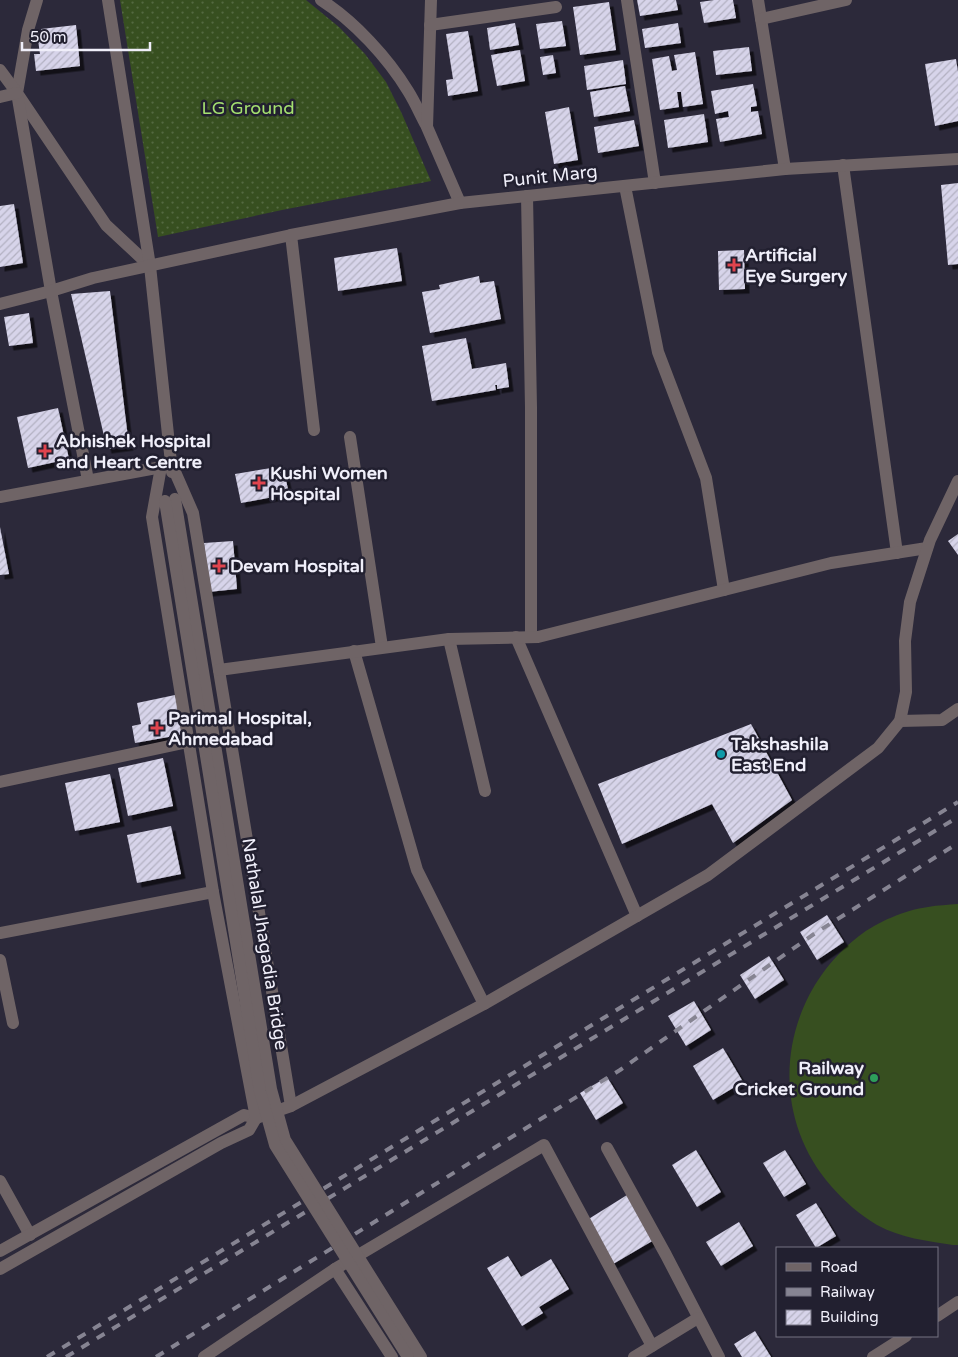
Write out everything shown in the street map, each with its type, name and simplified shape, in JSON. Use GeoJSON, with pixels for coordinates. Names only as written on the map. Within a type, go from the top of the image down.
{"type":"FeatureCollection","features":[{"type":"Feature","properties":{"kind":"street"},"geometry":{"type":"LineString","coordinates":[[37,0],[28,30],[17,93],[51,291],[88,480]]}},
{"type":"Feature","properties":{"kind":"street"},"geometry":{"type":"LineString","coordinates":[[108,0],[150,266],[170,500]]}},
{"type":"Feature","properties":{"kind":"street"},"geometry":{"type":"LineString","coordinates":[[321,0],[356,28],[385,59],[408,91],[427,127],[460,203]]}},
{"type":"Feature","properties":{"kind":"street"},"geometry":{"type":"LineString","coordinates":[[427,127],[431,0]]}},
{"type":"Feature","properties":{"kind":"street"},"geometry":{"type":"LineString","coordinates":[[627,0],[655,183]]}},
{"type":"Feature","properties":{"kind":"street"},"geometry":{"type":"LineString","coordinates":[[758,0],[785,169]]}},
{"type":"Feature","properties":{"kind":"street"},"geometry":{"type":"LineString","coordinates":[[761,19],[846,0]]}},
{"type":"Feature","properties":{"kind":"street"},"geometry":{"type":"LineString","coordinates":[[430,24],[556,7]]}},
{"type":"Feature","properties":{"kind":"street"},"geometry":{"type":"LineString","coordinates":[[0,70],[106,225],[150,266]]}},
{"type":"Feature","properties":{"kind":"street"},"geometry":{"type":"LineString","coordinates":[[0,97],[17,93]]}},
{"type":"Feature","properties":{"kind":"street","name":"Punit Marg"},"geometry":{"type":"LineString","coordinates":[[0,304],[93,278],[291,235],[460,203],[785,169],[958,159]]}},
{"type":"Feature","properties":{"kind":"street"},"geometry":{"type":"LineString","coordinates":[[843,166],[897,553]]}},
{"type":"Feature","properties":{"kind":"street"},"geometry":{"type":"LineString","coordinates":[[625,186],[658,352],[706,478],[724,590]]}},
{"type":"Feature","properties":{"kind":"street"},"geometry":{"type":"LineString","coordinates":[[527,196],[531,407],[531,637]]}},
{"type":"Feature","properties":{"kind":"street"},"geometry":{"type":"LineString","coordinates":[[291,235],[314,430]]}},
{"type":"Feature","properties":{"kind":"street"},"geometry":{"type":"LineString","coordinates":[[350,437],[382,647]]}},
{"type":"Feature","properties":{"kind":"street"},"geometry":{"type":"LineString","coordinates":[[0,497],[166,466]]}},
{"type":"Feature","properties":{"kind":"street"},"geometry":{"type":"LineString","coordinates":[[166,466],[193,514],[291,1106]]}},
{"type":"Feature","properties":{"kind":"street"},"geometry":{"type":"LineString","coordinates":[[0,1269],[249,1130],[256,1118],[213,892],[152,517],[166,466]]}},
{"type":"Feature","properties":{"kind":"street"},"geometry":{"type":"LineString","coordinates":[[0,1251],[244,1115],[256,1118],[291,1106],[484,1004],[708,876],[878,748],[900,721],[906,692],[905,641],[910,602],[927,548],[958,481]]}},
{"type":"Feature","properties":{"kind":"street","name":"Nathalal Jhagadia Bridge"},"geometry":{"type":"LineString","coordinates":[[170,500],[260,1091],[275,1145],[408,1357]]}},
{"type":"Feature","properties":{"kind":"street","name":"Nathalal Jhagadia Bridge"},"geometry":{"type":"LineString","coordinates":[[170,500],[271,1089],[285,1140],[421,1357]]}},
{"type":"Feature","properties":{"kind":"street"},"geometry":{"type":"LineString","coordinates":[[219,670],[449,639],[538,637],[831,563],[927,548]]}},
{"type":"Feature","properties":{"kind":"street"},"geometry":{"type":"LineString","coordinates":[[516,637],[637,916]]}},
{"type":"Feature","properties":{"kind":"street"},"geometry":{"type":"LineString","coordinates":[[449,639],[485,791]]}},
{"type":"Feature","properties":{"kind":"street"},"geometry":{"type":"LineString","coordinates":[[354,651],[417,870],[484,1004]]}},
{"type":"Feature","properties":{"kind":"street"},"geometry":{"type":"LineString","coordinates":[[900,721],[942,720],[958,710]]}},
{"type":"Feature","properties":{"kind":"street"},"geometry":{"type":"LineString","coordinates":[[0,782],[188,742]]}},
{"type":"Feature","properties":{"kind":"street"},"geometry":{"type":"LineString","coordinates":[[0,933],[213,892]]}},
{"type":"Feature","properties":{"kind":"street"},"geometry":{"type":"LineString","coordinates":[[0,960],[13,1023]]}},
{"type":"Feature","properties":{"kind":"street"},"geometry":{"type":"LineString","coordinates":[[204,1357],[335,1269],[544,1145],[652,1346]]}},
{"type":"Feature","properties":{"kind":"street"},"geometry":{"type":"LineString","coordinates":[[607,1148],[666,1255],[718,1357]]}},
{"type":"Feature","properties":{"kind":"street"},"geometry":{"type":"LineString","coordinates":[[0,1181],[30,1235]]}},
{"type":"Feature","properties":{"kind":"street"},"geometry":{"type":"LineString","coordinates":[[335,1269],[392,1357]]}},
{"type":"Feature","properties":{"kind":"street"},"geometry":{"type":"LineString","coordinates":[[938,1315],[958,1302]]}},
{"type":"Feature","properties":{"kind":"street"},"geometry":{"type":"LineString","coordinates":[[634,1357],[698,1318]]}},
{"type":"Feature","properties":{"kind":"street"},"geometry":{"type":"LineString","coordinates":[[873,1357],[904,1337]]}},
{"type":"Feature","properties":{"kind":"green space","name":"LG Ground"},"geometry":{"type":"Polygon","coordinates":[[[120,0],[306,0],[339,27],[365,54],[386,82],[431,181],[282,210],[158,237],[120,0]]]}},
{"type":"Feature","properties":{"kind":"green space","name":"Railway Cricket Ground"},"geometry":{"type":"Polygon","coordinates":[[[958,904],[958,1245],[953,1245],[895,1233],[864,1217],[847,1202],[831,1186],[810,1156],[796,1123],[790,1090],[791,1055],[798,1022],[812,990],[832,961],[859,936],[892,917],[919,909],[958,904]]]}},
{"type":"Feature","properties":{"kind":"building"},"geometry":{"type":"Polygon","coordinates":[[[637,0],[676,0],[678,10],[640,16],[637,0]]]}},
{"type":"Feature","properties":{"kind":"building"},"geometry":{"type":"Polygon","coordinates":[[[733,0],[736,18],[704,23],[700,2],[733,0]]]}},
{"type":"Feature","properties":{"kind":"building"},"geometry":{"type":"Polygon","coordinates":[[[609,2],[616,50],[580,55],[573,7],[609,2]]]}},
{"type":"Feature","properties":{"kind":"building"},"geometry":{"type":"Polygon","coordinates":[[[562,21],[566,46],[540,49],[536,24],[562,21]]]}},
{"type":"Feature","properties":{"kind":"building"},"geometry":{"type":"Polygon","coordinates":[[[515,23],[519,45],[490,50],[487,28],[515,23]]]}},
{"type":"Feature","properties":{"kind":"building"},"geometry":{"type":"Polygon","coordinates":[[[678,23],[681,43],[645,48],[642,29],[678,23]]]}},
{"type":"Feature","properties":{"kind":"building"},"geometry":{"type":"Polygon","coordinates":[[[76,25],[80,66],[36,71],[34,54],[40,54],[37,33],[42,32],[41,29],[76,25]]]}},
{"type":"Feature","properties":{"kind":"building"},"geometry":{"type":"Polygon","coordinates":[[[468,31],[478,91],[448,96],[446,80],[453,79],[446,34],[468,31]]]}},
{"type":"Feature","properties":{"kind":"building"},"geometry":{"type":"Polygon","coordinates":[[[749,47],[752,71],[716,75],[713,51],[749,47]]]}},
{"type":"Feature","properties":{"kind":"building"},"geometry":{"type":"Polygon","coordinates":[[[520,50],[525,81],[497,86],[491,55],[520,50]]]}},
{"type":"Feature","properties":{"kind":"building"},"geometry":{"type":"Polygon","coordinates":[[[695,52],[703,104],[683,107],[681,92],[677,92],[679,107],[660,110],[652,59],[669,56],[672,71],[677,70],[674,55],[695,52]]]}},
{"type":"Feature","properties":{"kind":"building"},"geometry":{"type":"Polygon","coordinates":[[[553,55],[556,73],[543,75],[540,57],[553,55]]]}},
{"type":"Feature","properties":{"kind":"building"},"geometry":{"type":"Polygon","coordinates":[[[956,59],[958,72],[958,121],[935,126],[925,64],[956,59]]]}},
{"type":"Feature","properties":{"kind":"building"},"geometry":{"type":"Polygon","coordinates":[[[623,60],[626,84],[587,90],[584,66],[623,60]]]}},
{"type":"Feature","properties":{"kind":"building"},"geometry":{"type":"Polygon","coordinates":[[[753,84],[757,106],[751,107],[751,112],[758,111],[762,134],[720,142],[716,119],[729,117],[728,111],[715,114],[711,91],[753,84]]]}},
{"type":"Feature","properties":{"kind":"building"},"geometry":{"type":"Polygon","coordinates":[[[625,86],[630,111],[594,117],[590,92],[625,86]]]}},
{"type":"Feature","properties":{"kind":"building"},"geometry":{"type":"Polygon","coordinates":[[[569,107],[578,160],[554,164],[545,112],[569,107]]]}},
{"type":"Feature","properties":{"kind":"building"},"geometry":{"type":"Polygon","coordinates":[[[704,114],[708,142],[668,148],[664,120],[704,114]]]}},
{"type":"Feature","properties":{"kind":"building"},"geometry":{"type":"Polygon","coordinates":[[[634,120],[639,146],[598,153],[594,127],[634,120]]]}},
{"type":"Feature","properties":{"kind":"building"},"geometry":{"type":"Polygon","coordinates":[[[958,183],[958,264],[948,265],[941,185],[958,183]]]}},
{"type":"Feature","properties":{"kind":"building"},"geometry":{"type":"Polygon","coordinates":[[[14,204],[23,263],[0,267],[0,206],[14,204]]]}},
{"type":"Feature","properties":{"kind":"building"},"geometry":{"type":"Polygon","coordinates":[[[397,248],[402,281],[338,291],[334,258],[397,248]]]}},
{"type":"Feature","properties":{"kind":"building"},"geometry":{"type":"Polygon","coordinates":[[[744,250],[745,289],[719,290],[718,251],[744,250]]]}},
{"type":"Feature","properties":{"kind":"building"},"geometry":{"type":"Polygon","coordinates":[[[479,276],[480,283],[494,281],[501,319],[430,333],[422,292],[440,289],[439,285],[479,276]]]}},
{"type":"Feature","properties":{"kind":"building"},"geometry":{"type":"Polygon","coordinates":[[[110,291],[129,446],[107,449],[71,294],[110,291]]]}},
{"type":"Feature","properties":{"kind":"building"},"geometry":{"type":"Polygon","coordinates":[[[29,313],[33,343],[9,346],[4,317],[29,313]]]}},
{"type":"Feature","properties":{"kind":"building"},"geometry":{"type":"Polygon","coordinates":[[[466,338],[472,369],[506,363],[509,387],[497,389],[497,385],[495,385],[496,390],[432,401],[422,346],[466,338]]]}},
{"type":"Feature","properties":{"kind":"building"},"geometry":{"type":"Polygon","coordinates":[[[58,408],[69,459],[28,468],[17,417],[58,408]]]}},
{"type":"Feature","properties":{"kind":"building"},"geometry":{"type":"Polygon","coordinates":[[[283,466],[289,494],[241,503],[235,474],[283,466]]]}},
{"type":"Feature","properties":{"kind":"building"},"geometry":{"type":"Polygon","coordinates":[[[0,527],[9,574],[0,575],[0,527]]]}},
{"type":"Feature","properties":{"kind":"building"},"geometry":{"type":"Polygon","coordinates":[[[958,534],[958,555],[948,541],[958,534]]]}},
{"type":"Feature","properties":{"kind":"building"},"geometry":{"type":"Polygon","coordinates":[[[233,541],[237,589],[208,592],[204,543],[233,541]]]}},
{"type":"Feature","properties":{"kind":"building"},"geometry":{"type":"Polygon","coordinates":[[[175,695],[185,734],[135,743],[132,726],[141,724],[137,703],[175,695]]]}},
{"type":"Feature","properties":{"kind":"building","name":"Takshashila East End"},"geometry":{"type":"Polygon","coordinates":[[[751,724],[792,800],[733,843],[712,804],[622,844],[598,784],[751,724]]]}},
{"type":"Feature","properties":{"kind":"building"},"geometry":{"type":"Polygon","coordinates":[[[163,758],[173,806],[128,816],[118,768],[163,758]]]}},
{"type":"Feature","properties":{"kind":"building"},"geometry":{"type":"Polygon","coordinates":[[[110,774],[120,822],[75,831],[65,783],[110,774]]]}},
{"type":"Feature","properties":{"kind":"building"},"geometry":{"type":"Polygon","coordinates":[[[171,826],[181,874],[137,883],[127,835],[171,826]]]}},
{"type":"Feature","properties":{"kind":"building"},"geometry":{"type":"Polygon","coordinates":[[[827,915],[844,942],[817,960],[800,932],[827,915]]]}},
{"type":"Feature","properties":{"kind":"building"},"geometry":{"type":"Polygon","coordinates":[[[769,956],[784,980],[755,999],[740,975],[769,956]]]}},
{"type":"Feature","properties":{"kind":"building"},"geometry":{"type":"Polygon","coordinates":[[[694,1001],[711,1030],[686,1046],[668,1016],[694,1001]]]}},
{"type":"Feature","properties":{"kind":"building"},"geometry":{"type":"Polygon","coordinates":[[[723,1048],[743,1082],[713,1100],[693,1066],[723,1048]]]}},
{"type":"Feature","properties":{"kind":"building"},"geometry":{"type":"Polygon","coordinates":[[[607,1077],[623,1103],[596,1120],[580,1093],[607,1077]]]}},
{"type":"Feature","properties":{"kind":"building"},"geometry":{"type":"Polygon","coordinates":[[[696,1150],[721,1192],[697,1207],[672,1165],[696,1150]]]}},
{"type":"Feature","properties":{"kind":"building"},"geometry":{"type":"Polygon","coordinates":[[[785,1150],[806,1184],[784,1197],[763,1163],[785,1150]]]}},
{"type":"Feature","properties":{"kind":"building"},"geometry":{"type":"Polygon","coordinates":[[[627,1195],[654,1240],[613,1264],[587,1220],[627,1195]]]}},
{"type":"Feature","properties":{"kind":"building"},"geometry":{"type":"Polygon","coordinates":[[[816,1203],[836,1236],[815,1247],[796,1215],[816,1203]]]}},
{"type":"Feature","properties":{"kind":"building"},"geometry":{"type":"Polygon","coordinates":[[[739,1222],[753,1246],[721,1266],[706,1242],[739,1222]]]}},
{"type":"Feature","properties":{"kind":"building"},"geometry":{"type":"Polygon","coordinates":[[[508,1256],[521,1277],[551,1259],[569,1289],[539,1307],[543,1313],[522,1326],[487,1268],[508,1256]]]}},
{"type":"Feature","properties":{"kind":"building"},"geometry":{"type":"Polygon","coordinates":[[[755,1331],[771,1357],[742,1357],[734,1344],[755,1331]]]}},
{"type":"Feature","properties":{"kind":"railway"},"geometry":{"type":"LineString","coordinates":[[47,1357],[958,802]]}},
{"type":"Feature","properties":{"kind":"railway"},"geometry":{"type":"LineString","coordinates":[[66,1357],[958,817]]}},
{"type":"Feature","properties":{"kind":"railway"},"geometry":{"type":"LineString","coordinates":[[156,1357],[620,1070],[814,934],[958,843]]}},
{"type":"Feature","properties":{"kind":"place","name":"Artificial Eye Surgery"},"geometry":{"type":"Point","coordinates":[734,265]}},
{"type":"Feature","properties":{"kind":"place","name":"Abhishek Hospital and Heart Centre"},"geometry":{"type":"Point","coordinates":[45,451]}},
{"type":"Feature","properties":{"kind":"place","name":"Kushi Women Hospital"},"geometry":{"type":"Point","coordinates":[259,483]}},
{"type":"Feature","properties":{"kind":"place","name":"Devam Hospital"},"geometry":{"type":"Point","coordinates":[219,566]}},
{"type":"Feature","properties":{"kind":"place","name":"Parimal Hospital, Ahmedabad"},"geometry":{"type":"Point","coordinates":[157,728]}},
{"type":"Feature","properties":{"kind":"place","name":"Takshashila East End"},"geometry":{"type":"Point","coordinates":[721,754]}},
{"type":"Feature","properties":{"kind":"place","name":"Railway Cricket Ground"},"geometry":{"type":"Point","coordinates":[874,1078]}}]}
